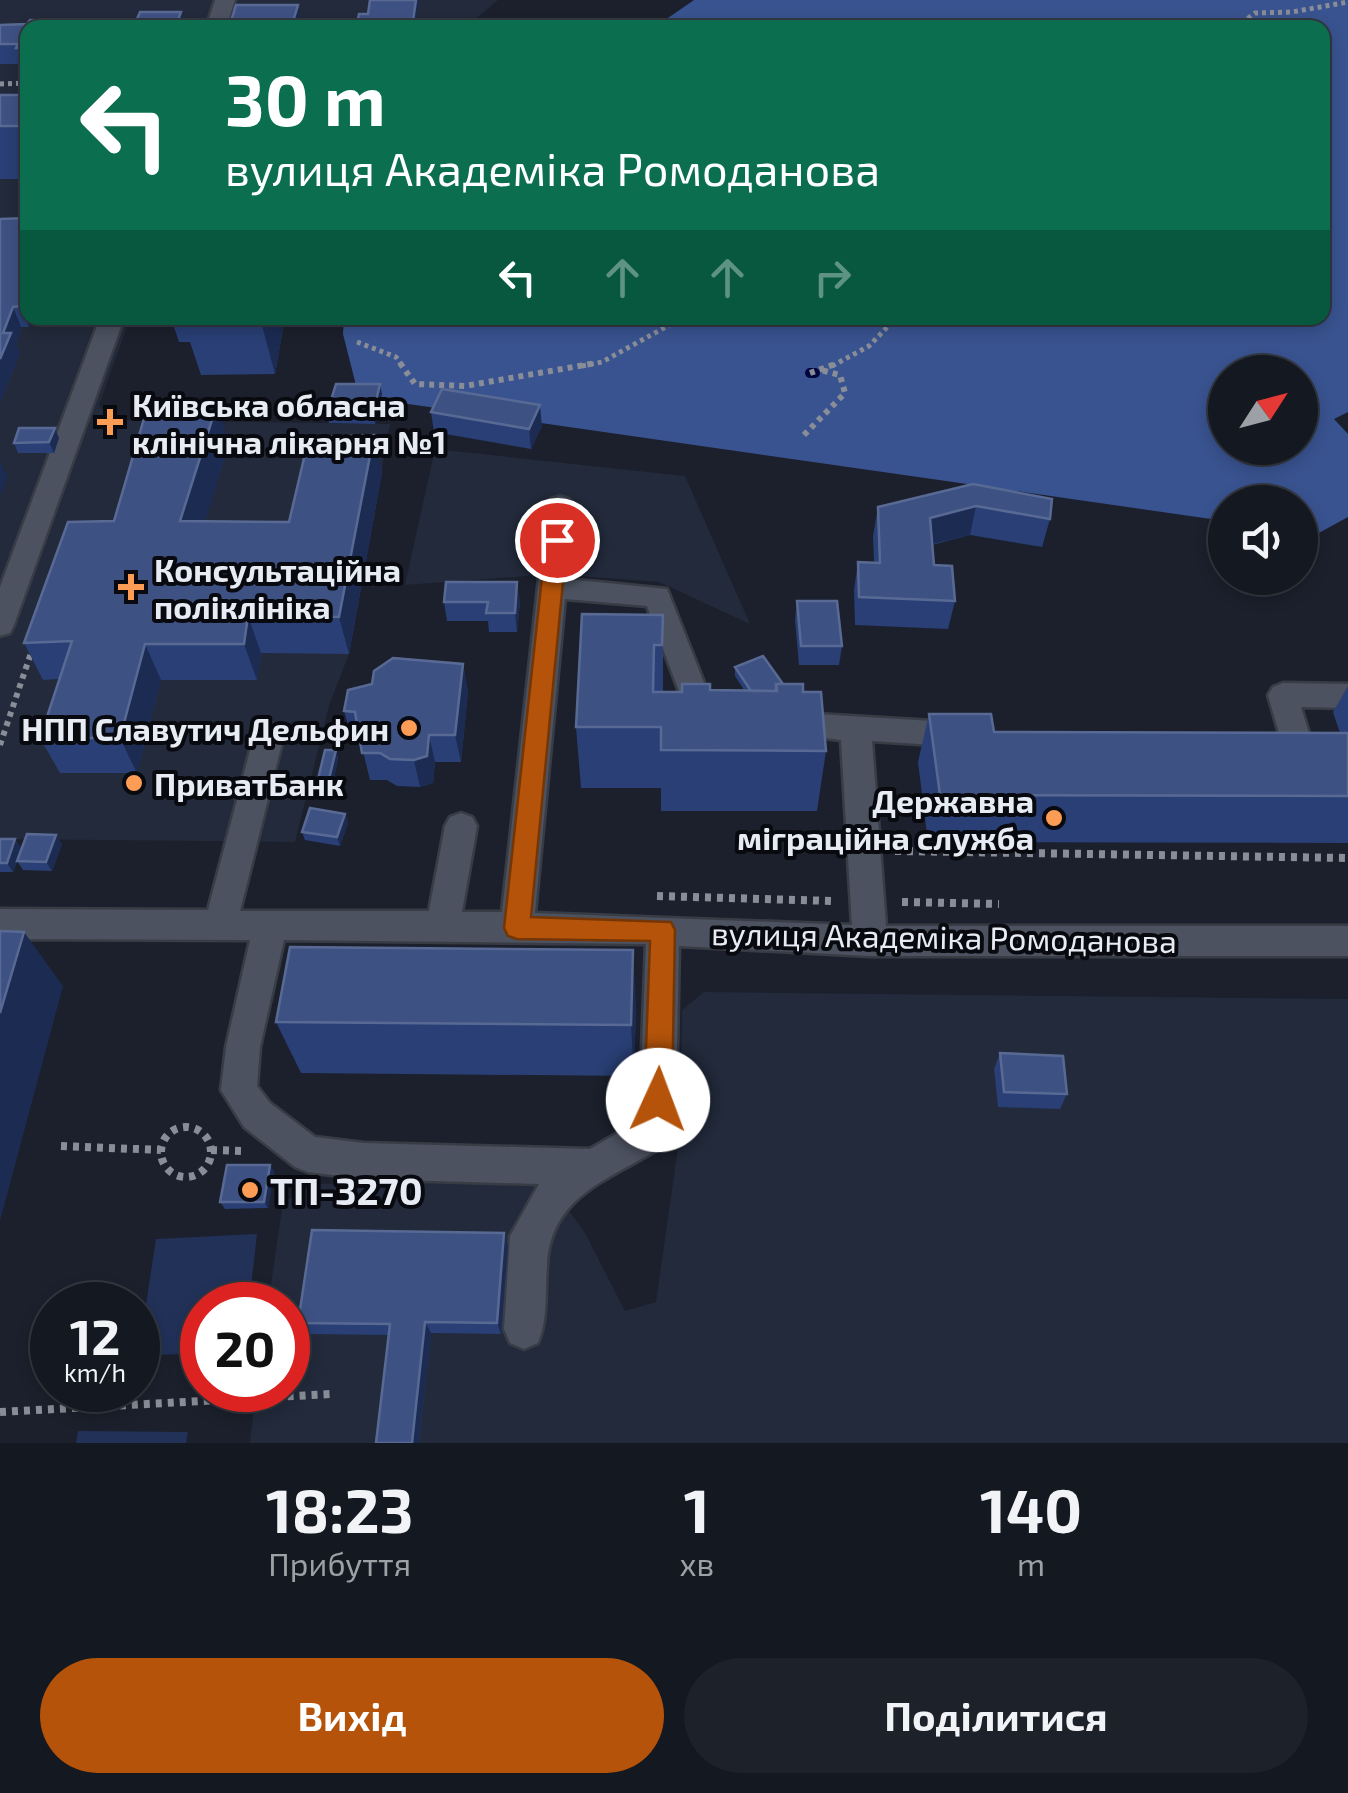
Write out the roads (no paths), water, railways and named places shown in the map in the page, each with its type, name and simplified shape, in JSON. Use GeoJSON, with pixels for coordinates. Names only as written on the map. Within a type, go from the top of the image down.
{"type":"FeatureCollection","features":[{"type":"Feature","properties":{"kind":"street"},"geometry":{"type":"LineString","coordinates":[[0,624],[109,325]]}},
{"type":"Feature","properties":{"kind":"street"},"geometry":{"type":"LineString","coordinates":[[517,928],[560,506]]}},
{"type":"Feature","properties":{"kind":"street"},"geometry":{"type":"LineString","coordinates":[[554,588],[656,596],[704,718],[990,736]]}},
{"type":"Feature","properties":{"kind":"street"},"geometry":{"type":"LineString","coordinates":[[1241,748],[1299,750],[1283,695],[1348,696]]}},
{"type":"Feature","properties":{"kind":"street"},"geometry":{"type":"LineString","coordinates":[[856,730],[870,941]]}},
{"type":"Feature","properties":{"kind":"street"},"geometry":{"type":"LineString","coordinates":[[220,926],[269,736]]}},
{"type":"Feature","properties":{"kind":"street"},"geometry":{"type":"LineString","coordinates":[[443,926],[461,826]]}},
{"type":"Feature","properties":{"kind":"street"},"geometry":{"type":"LineString","coordinates":[[524,1329],[529,1236],[555,1191],[644,1138],[658,1100],[659,913]]}},
{"type":"Feature","properties":{"kind":"street","name":"вулиця Академіка Ромоданова"},"geometry":{"type":"LineString","coordinates":[[0,924],[517,928],[659,913],[870,941],[1348,941]]}},
{"type":"Feature","properties":{"kind":"street"},"geometry":{"type":"LineString","coordinates":[[270,927],[244,1047],[240,1090],[257,1114],[308,1154],[364,1161],[593,1167]]}},
{"type":"Feature","properties":{"kind":"waterway"},"geometry":{"type":"LineString","coordinates":[[810,373],[815,373]]}},
{"type":"Feature","properties":{"kind":"place","name":"Київська обласна клінічна лікарня №1"},"geometry":{"type":"Point","coordinates":[110,422]}},
{"type":"Feature","properties":{"kind":"place","name":"Консультаційна поліклініка"},"geometry":{"type":"Point","coordinates":[131,587]}},
{"type":"Feature","properties":{"kind":"place","name":"НПП Славутич Дельфин"},"geometry":{"type":"Point","coordinates":[409,728]}},
{"type":"Feature","properties":{"kind":"place","name":"ПриватБанк"},"geometry":{"type":"Point","coordinates":[134,783]}},
{"type":"Feature","properties":{"kind":"place","name":"Державна міграційна служба"},"geometry":{"type":"Point","coordinates":[1054,818]}},
{"type":"Feature","properties":{"kind":"place","name":"ТП-3270"},"geometry":{"type":"Point","coordinates":[250,1190]}}]}
